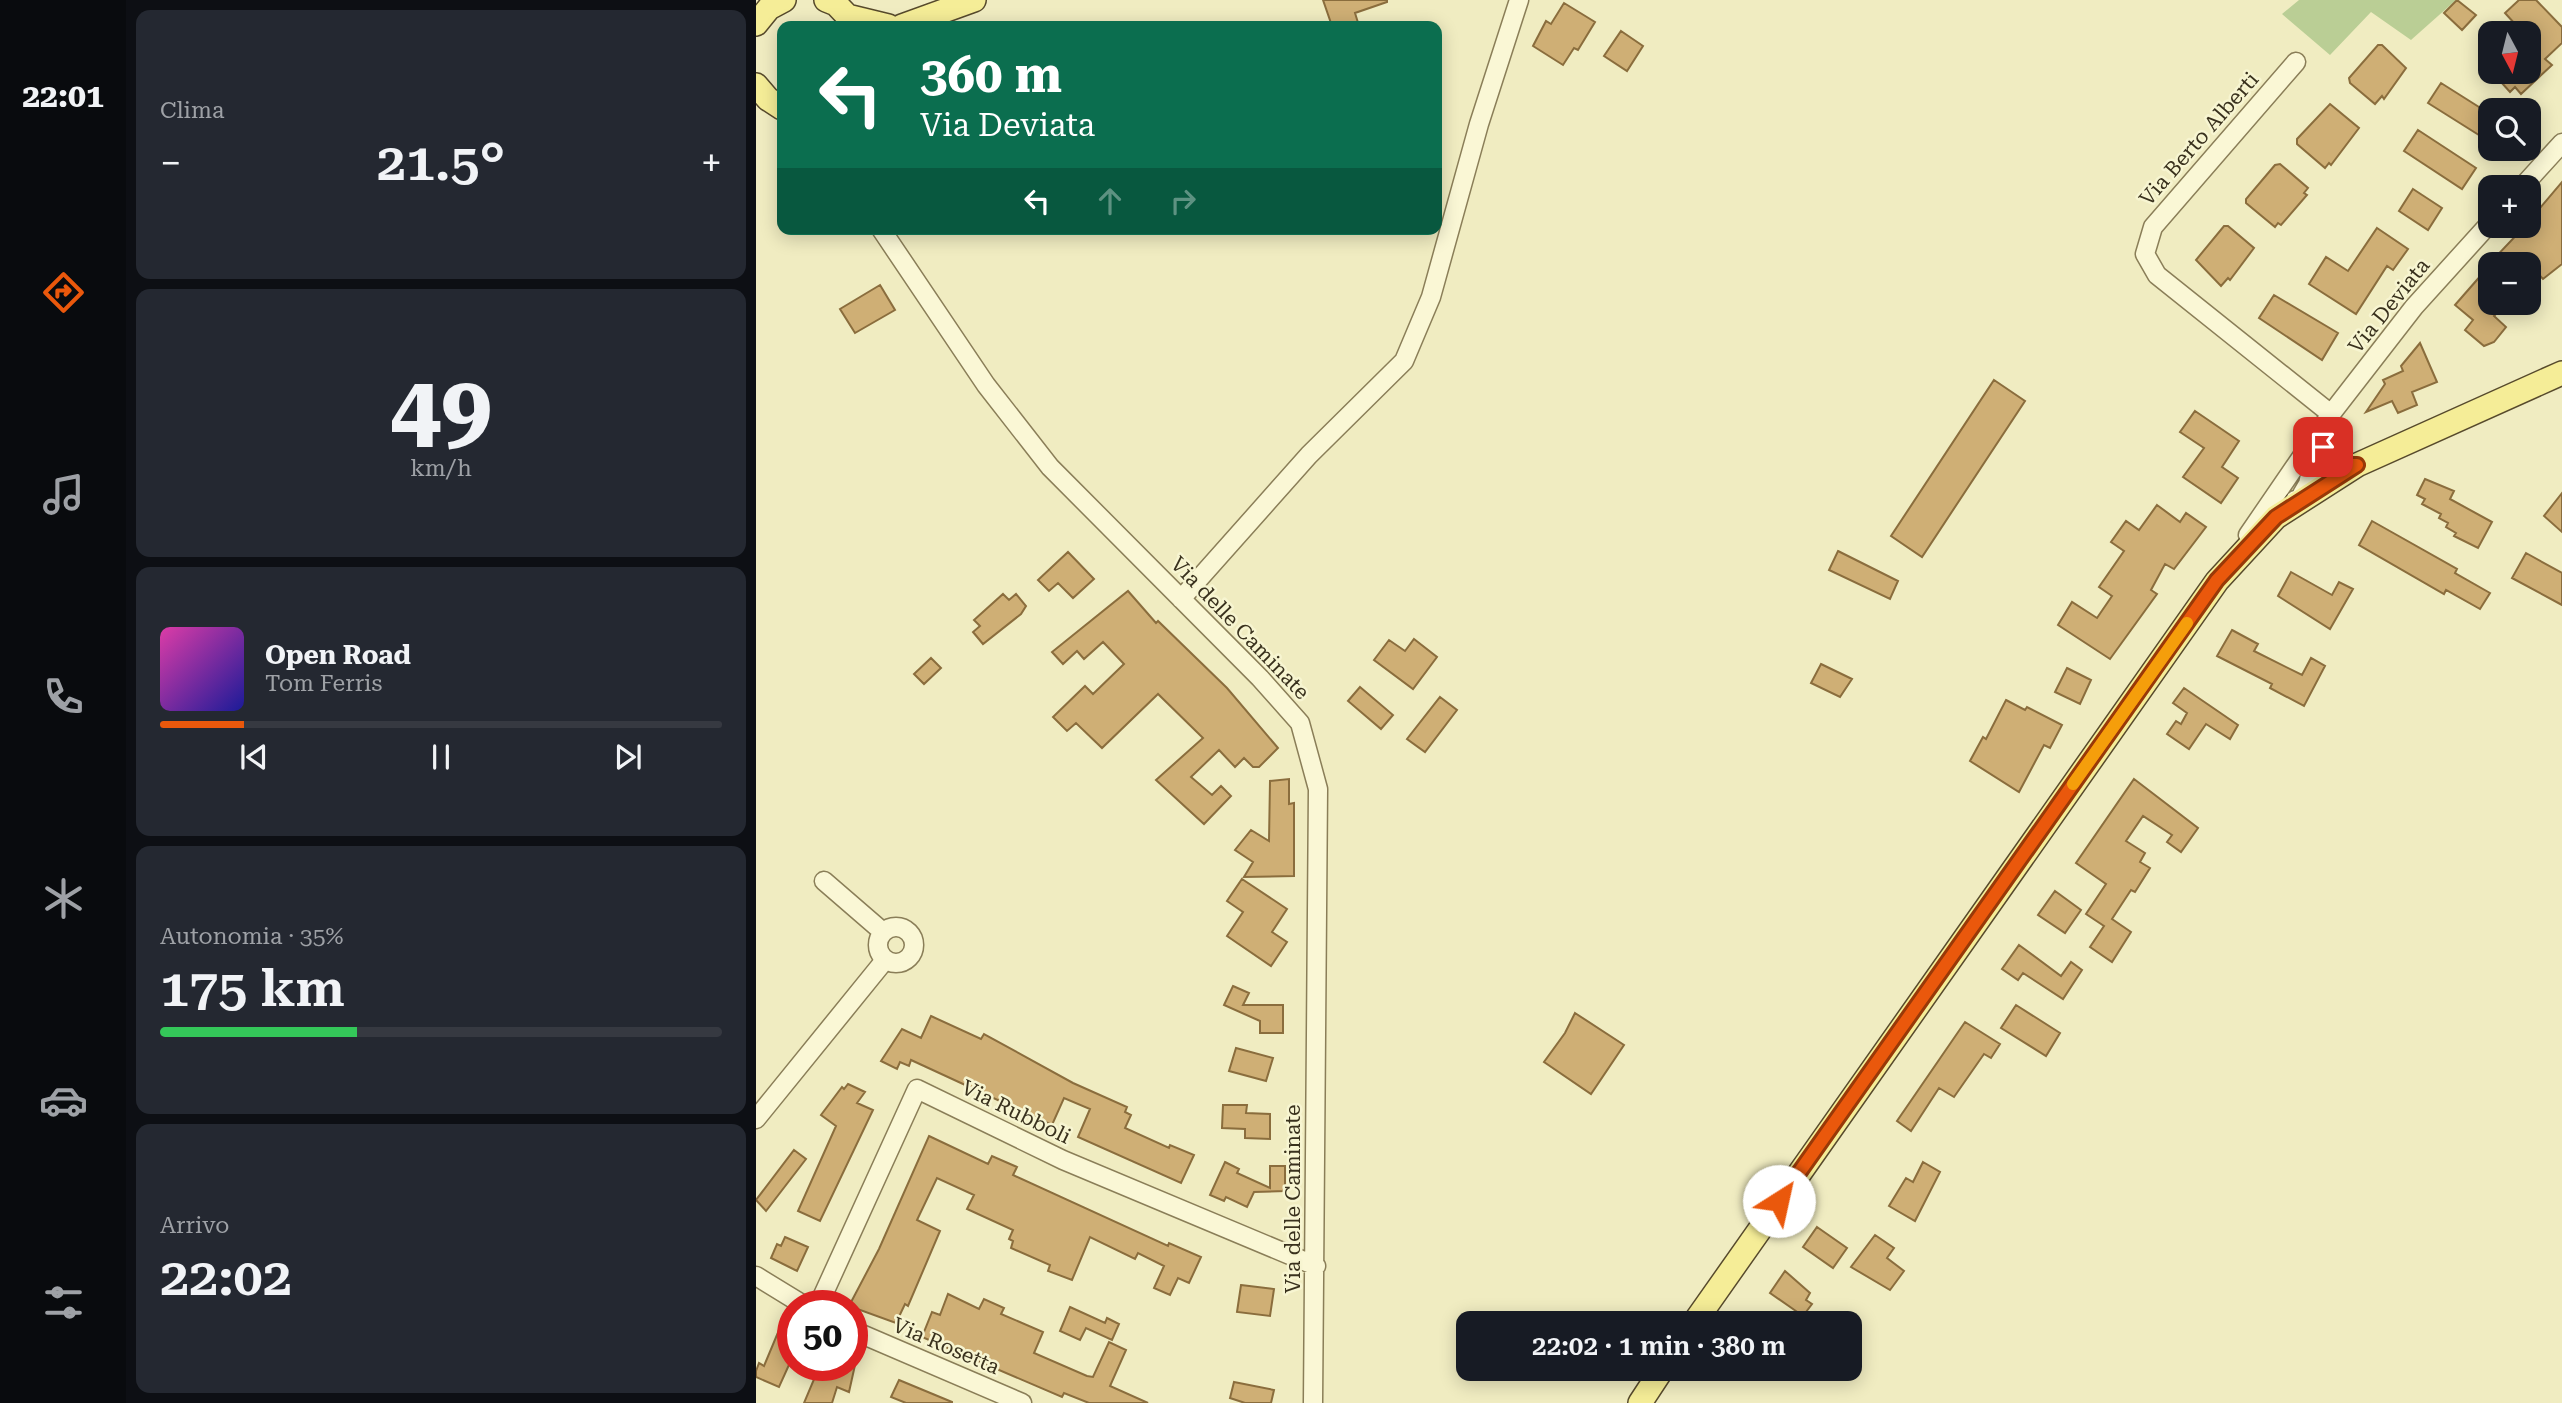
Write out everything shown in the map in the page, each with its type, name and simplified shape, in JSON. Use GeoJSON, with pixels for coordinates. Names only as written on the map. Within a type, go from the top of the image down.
{"type":"FeatureCollection","features":[{"type":"Feature","properties":{"kind":"main road"},"geometry":{"type":"LineString","coordinates":[[825,0],[836,4],[853,21]]}},
{"type":"Feature","properties":{"kind":"main road"},"geometry":{"type":"LineString","coordinates":[[916,21],[974,0]]}},
{"type":"Feature","properties":{"kind":"main road"},"geometry":{"type":"LineString","coordinates":[[756,86],[777,104]]}},
{"type":"Feature","properties":{"kind":"main road"},"geometry":{"type":"LineString","coordinates":[[1702,1311],[2217,580],[2276,517],[2357,465],[2562,373]]}},
{"type":"Feature","properties":{"kind":"main road"},"geometry":{"type":"LineString","coordinates":[[1640,1403],[1654,1381]]}},
{"type":"Feature","properties":{"kind":"street"},"geometry":{"type":"LineString","coordinates":[[1181,598],[1308,455],[1404,361],[1431,297],[1479,124],[1519,0]]}},
{"type":"Feature","properties":{"kind":"street","name":"Via Berto Alberti"},"geometry":{"type":"LineString","coordinates":[[2296,62],[2153,227],[2145,254],[2157,275],[2326,425]]}},
{"type":"Feature","properties":{"kind":"street"},"geometry":{"type":"LineString","coordinates":[[2533,175],[2562,144]]}},
{"type":"Feature","properties":{"kind":"street","name":"Via delle Caminate"},"geometry":{"type":"LineString","coordinates":[[885,235],[986,385],[1050,467],[1260,678],[1300,723],[1318,789],[1313,1403]]}},
{"type":"Feature","properties":{"kind":"street","name":"Via Deviata"},"geometry":{"type":"LineString","coordinates":[[2217,580],[2289,476],[2414,307],[2478,236]]}},
{"type":"Feature","properties":{"kind":"street"},"geometry":{"type":"LineString","coordinates":[[2326,425],[2323,447],[2342,465],[2357,465]]}},
{"type":"Feature","properties":{"kind":"street","name":"Via Deviata"},"geometry":{"type":"LineString","coordinates":[[2298,501],[2308,484],[2312,456],[2326,425]]}},
{"type":"Feature","properties":{"kind":"street"},"geometry":{"type":"LineString","coordinates":[[2289,476],[2288,494],[2298,501]]}},
{"type":"Feature","properties":{"kind":"street"},"geometry":{"type":"LineString","coordinates":[[824,881],[883,932]]}},
{"type":"Feature","properties":{"kind":"street"},"geometry":{"type":"LineString","coordinates":[[895,927],[907,930],[914,947],[904,962],[892,963],[885,960],[878,945],[883,932],[895,927]]}},
{"type":"Feature","properties":{"kind":"street"},"geometry":{"type":"LineString","coordinates":[[756,1119],[885,960]]}},
{"type":"Feature","properties":{"kind":"street","name":"Via Rubboli"},"geometry":{"type":"LineString","coordinates":[[825,1290],[917,1089],[1063,1160],[1316,1266]]}},
{"type":"Feature","properties":{"kind":"street"},"geometry":{"type":"LineString","coordinates":[[756,1276],[779,1290]]}},
{"type":"Feature","properties":{"kind":"street","name":"Via Rosetta"},"geometry":{"type":"LineString","coordinates":[[868,1337],[1022,1403]]}},
{"type":"Feature","properties":{"kind":"green space"},"geometry":{"type":"Polygon","coordinates":[[[2299,0],[2456,0],[2411,40],[2371,12],[2330,55],[2282,14],[2299,0]]]}},
{"type":"Feature","properties":{"kind":"building"},"geometry":{"type":"Polygon","coordinates":[[[1323,0],[1387,0],[1355,13],[1357,21],[1330,21],[1323,0]]]}},
{"type":"Feature","properties":{"kind":"building"},"geometry":{"type":"Polygon","coordinates":[[[2457,0],[2476,15],[2462,30],[2444,13],[2457,0]]]}},
{"type":"Feature","properties":{"kind":"building"},"geometry":{"type":"Polygon","coordinates":[[[2519,0],[2536,0],[2562,27],[2562,43],[2545,59],[2552,65],[2541,75],[2541,21],[2512,21],[2505,13],[2519,0]]]}},
{"type":"Feature","properties":{"kind":"building"},"geometry":{"type":"Polygon","coordinates":[[[1564,3],[1595,22],[1578,50],[1574,48],[1563,65],[1533,46],[1546,21],[1551,24],[1564,3]]]}},
{"type":"Feature","properties":{"kind":"building"},"geometry":{"type":"Polygon","coordinates":[[[1621,31],[1643,46],[1627,71],[1604,56],[1621,31]]]}},
{"type":"Feature","properties":{"kind":"building"},"geometry":{"type":"Polygon","coordinates":[[[2378,45],[2382,45],[2406,68],[2384,99],[2382,96],[2375,104],[2350,83],[2349,78],[2378,45]]]}},
{"type":"Feature","properties":{"kind":"building"},"geometry":{"type":"Polygon","coordinates":[[[2441,83],[2478,106],[2478,134],[2428,103],[2441,83]]]}},
{"type":"Feature","properties":{"kind":"building"},"geometry":{"type":"Polygon","coordinates":[[[2503,84],[2532,84],[2521,94],[2515,87],[2510,92],[2503,84]]]}},
{"type":"Feature","properties":{"kind":"building"},"geometry":{"type":"Polygon","coordinates":[[[2330,104],[2359,128],[2331,165],[2329,163],[2325,168],[2297,144],[2297,139],[2330,104]]]}},
{"type":"Feature","properties":{"kind":"building"},"geometry":{"type":"Polygon","coordinates":[[[2418,130],[2476,168],[2462,189],[2404,151],[2418,130]]]}},
{"type":"Feature","properties":{"kind":"building"},"geometry":{"type":"Polygon","coordinates":[[[2280,164],[2308,188],[2304,193],[2307,195],[2281,225],[2278,223],[2275,227],[2246,203],[2246,199],[2275,165],[2280,164]]]}},
{"type":"Feature","properties":{"kind":"building"},"geometry":{"type":"Polygon","coordinates":[[[2562,182],[2562,264],[2543,279],[2541,252],[2500,252],[2514,238],[2541,238],[2541,207],[2562,182]]]}},
{"type":"Feature","properties":{"kind":"building"},"geometry":{"type":"Polygon","coordinates":[[[2413,189],[2442,208],[2428,230],[2399,211],[2413,189]]]}},
{"type":"Feature","properties":{"kind":"building"},"geometry":{"type":"Polygon","coordinates":[[[2224,226],[2228,226],[2254,248],[2230,280],[2228,278],[2221,286],[2196,260],[2224,226]]]}},
{"type":"Feature","properties":{"kind":"building"},"geometry":{"type":"Polygon","coordinates":[[[2377,228],[2408,249],[2393,270],[2387,266],[2356,314],[2309,284],[2326,257],[2348,271],[2377,228]]]}},
{"type":"Feature","properties":{"kind":"building"},"geometry":{"type":"Polygon","coordinates":[[[2478,279],[2478,315],[2495,315],[2506,327],[2494,342],[2484,346],[2465,330],[2473,320],[2455,305],[2478,279]]]}},
{"type":"Feature","properties":{"kind":"building"},"geometry":{"type":"Polygon","coordinates":[[[880,285],[895,310],[855,333],[840,309],[880,285]]]}},
{"type":"Feature","properties":{"kind":"building"},"geometry":{"type":"Polygon","coordinates":[[[2274,295],[2338,333],[2322,360],[2259,318],[2274,295]]]}},
{"type":"Feature","properties":{"kind":"building"},"geometry":{"type":"Polygon","coordinates":[[[2420,343],[2437,382],[2412,392],[2417,405],[2398,413],[2392,401],[2366,412],[2385,384],[2383,380],[2403,371],[2401,366],[2420,343]]]}},
{"type":"Feature","properties":{"kind":"building"},"geometry":{"type":"Polygon","coordinates":[[[1994,380],[2025,401],[1922,557],[1891,536],[1994,380]]]}},
{"type":"Feature","properties":{"kind":"building"},"geometry":{"type":"Polygon","coordinates":[[[2195,411],[2239,441],[2222,467],[2238,478],[2221,503],[2183,477],[2204,448],[2180,432],[2195,411]]]}},
{"type":"Feature","properties":{"kind":"building"},"geometry":{"type":"Polygon","coordinates":[[[2425,479],[2454,491],[2450,499],[2492,522],[2478,548],[2454,536],[2456,533],[2446,527],[2448,523],[2439,518],[2441,514],[2422,504],[2425,499],[2417,495],[2425,479]]]}},
{"type":"Feature","properties":{"kind":"building"},"geometry":{"type":"Polygon","coordinates":[[[2562,493],[2562,532],[2544,516],[2562,493]]]}},
{"type":"Feature","properties":{"kind":"building"},"geometry":{"type":"Polygon","coordinates":[[[2157,505],[2180,522],[2186,513],[2206,527],[2174,569],[2165,564],[2151,590],[2157,594],[2110,659],[2058,625],[2072,602],[2097,618],[2112,596],[2099,587],[2124,551],[2111,542],[2126,521],[2139,530],[2157,505]]]}},
{"type":"Feature","properties":{"kind":"building"},"geometry":{"type":"Polygon","coordinates":[[[2372,521],[2457,569],[2455,573],[2490,593],[2480,609],[2446,590],[2444,594],[2359,545],[2372,521]]]}},
{"type":"Feature","properties":{"kind":"building"},"geometry":{"type":"Polygon","coordinates":[[[1838,551],[1898,581],[1890,599],[1829,570],[1838,551]]]}},
{"type":"Feature","properties":{"kind":"building"},"geometry":{"type":"Polygon","coordinates":[[[1068,552],[1094,579],[1073,598],[1058,583],[1049,591],[1038,580],[1068,552]]]}},
{"type":"Feature","properties":{"kind":"building"},"geometry":{"type":"Polygon","coordinates":[[[2526,553],[2562,573],[2562,605],[2512,578],[2526,553]]]}},
{"type":"Feature","properties":{"kind":"building"},"geometry":{"type":"Polygon","coordinates":[[[2291,572],[2332,595],[2339,582],[2353,589],[2330,629],[2278,596],[2291,572]]]}},
{"type":"Feature","properties":{"kind":"building"},"geometry":{"type":"Polygon","coordinates":[[[1128,591],[1156,623],[1158,621],[1227,688],[1278,748],[1259,767],[1253,767],[1244,758],[1235,767],[1219,750],[1191,777],[1212,795],[1221,786],[1231,796],[1204,824],[1156,780],[1203,738],[1158,694],[1102,748],[1076,723],[1067,731],[1053,717],[1085,686],[1093,694],[1124,664],[1103,642],[1084,659],[1077,651],[1063,664],[1052,652],[1128,591]]]}},
{"type":"Feature","properties":{"kind":"building"},"geometry":{"type":"Polygon","coordinates":[[[1003,594],[1009,600],[1016,594],[1026,606],[1021,614],[983,644],[973,632],[980,626],[974,620],[1003,594]]]}},
{"type":"Feature","properties":{"kind":"building"},"geometry":{"type":"Polygon","coordinates":[[[2232,630],[2258,644],[2254,651],[2302,675],[2311,658],[2325,666],[2304,706],[2270,688],[2272,684],[2217,656],[2232,630]]]}},
{"type":"Feature","properties":{"kind":"building"},"geometry":{"type":"Polygon","coordinates":[[[1414,639],[1437,657],[1413,689],[1374,660],[1389,640],[1405,651],[1414,639]]]}},
{"type":"Feature","properties":{"kind":"building"},"geometry":{"type":"Polygon","coordinates":[[[931,658],[941,668],[924,684],[914,674],[931,658]]]}},
{"type":"Feature","properties":{"kind":"building"},"geometry":{"type":"Polygon","coordinates":[[[1821,664],[1852,679],[1840,697],[1811,683],[1821,664]]]}},
{"type":"Feature","properties":{"kind":"building"},"geometry":{"type":"Polygon","coordinates":[[[2067,668],[2091,680],[2080,704],[2055,692],[2067,668]]]}},
{"type":"Feature","properties":{"kind":"building"},"geometry":{"type":"Polygon","coordinates":[[[1360,687],[1393,715],[1381,729],[1348,701],[1360,687]]]}},
{"type":"Feature","properties":{"kind":"building"},"geometry":{"type":"Polygon","coordinates":[[[2184,688],[2238,725],[2230,739],[2206,724],[2189,749],[2167,734],[2176,721],[2181,724],[2187,713],[2173,703],[2184,688]]]}},
{"type":"Feature","properties":{"kind":"building"},"geometry":{"type":"Polygon","coordinates":[[[1440,697],[1457,710],[1425,752],[1407,739],[1440,697]]]}},
{"type":"Feature","properties":{"kind":"building"},"geometry":{"type":"Polygon","coordinates":[[[2006,700],[2025,710],[2027,707],[2062,725],[2050,748],[2044,745],[2019,792],[1970,761],[1983,737],[1986,739],[2006,700]]]}},
{"type":"Feature","properties":{"kind":"building"},"geometry":{"type":"Polygon","coordinates":[[[1289,779],[1289,804],[1294,803],[1294,876],[1244,877],[1253,862],[1235,850],[1251,830],[1269,841],[1270,781],[1289,779]]]}},
{"type":"Feature","properties":{"kind":"building"},"geometry":{"type":"Polygon","coordinates":[[[2134,779],[2198,828],[2181,852],[2167,842],[2172,835],[2143,816],[2126,841],[2145,853],[2140,862],[2150,868],[2135,892],[2131,890],[2112,919],[2131,932],[2112,962],[2090,947],[2104,926],[2086,914],[2106,884],[2076,863],[2134,779]]]}},
{"type":"Feature","properties":{"kind":"building"},"geometry":{"type":"Polygon","coordinates":[[[1242,879],[1287,909],[1272,932],[1287,942],[1271,966],[1227,936],[1243,912],[1227,901],[1242,879]]]}},
{"type":"Feature","properties":{"kind":"building"},"geometry":{"type":"Polygon","coordinates":[[[2055,891],[2081,910],[2065,933],[2038,915],[2055,891]]]}},
{"type":"Feature","properties":{"kind":"building"},"geometry":{"type":"Polygon","coordinates":[[[2019,945],[2061,976],[2071,962],[2082,970],[2063,999],[2023,973],[2018,980],[2002,969],[2019,945]]]}},
{"type":"Feature","properties":{"kind":"building"},"geometry":{"type":"Polygon","coordinates":[[[1233,986],[1249,993],[1243,1005],[1283,1005],[1283,1033],[1260,1033],[1260,1021],[1224,1005],[1233,986]]]}},
{"type":"Feature","properties":{"kind":"building"},"geometry":{"type":"Polygon","coordinates":[[[2016,1005],[2060,1033],[2046,1056],[2001,1028],[2016,1005]]]}},
{"type":"Feature","properties":{"kind":"building"},"geometry":{"type":"Polygon","coordinates":[[[1575,1013],[1624,1045],[1591,1094],[1544,1062],[1565,1033],[1575,1013]]]}},
{"type":"Feature","properties":{"kind":"building"},"geometry":{"type":"Polygon","coordinates":[[[931,1016],[981,1039],[984,1034],[1073,1083],[1127,1107],[1125,1112],[1131,1115],[1125,1128],[1169,1148],[1170,1145],[1194,1155],[1181,1183],[1078,1137],[1090,1109],[1064,1098],[1052,1125],[911,1060],[909,1066],[900,1062],[897,1069],[881,1061],[902,1029],[921,1038],[931,1016]]]}},
{"type":"Feature","properties":{"kind":"building"},"geometry":{"type":"Polygon","coordinates":[[[1965,1022],[2000,1044],[1991,1058],[1984,1054],[1954,1097],[1939,1088],[1911,1131],[1897,1121],[1965,1022]]]}},
{"type":"Feature","properties":{"kind":"building"},"geometry":{"type":"Polygon","coordinates":[[[1236,1048],[1273,1058],[1266,1081],[1229,1071],[1236,1048]]]}},
{"type":"Feature","properties":{"kind":"building"},"geometry":{"type":"Polygon","coordinates":[[[848,1084],[865,1092],[857,1103],[873,1110],[820,1221],[798,1211],[836,1126],[821,1115],[842,1087],[844,1089],[848,1084]]]}},
{"type":"Feature","properties":{"kind":"building"},"geometry":{"type":"Polygon","coordinates":[[[1223,1105],[1247,1105],[1246,1113],[1270,1114],[1270,1139],[1245,1138],[1245,1129],[1222,1128],[1223,1105]]]}},
{"type":"Feature","properties":{"kind":"building"},"geometry":{"type":"Polygon","coordinates":[[[929,1136],[988,1164],[992,1156],[1017,1167],[1013,1175],[1168,1246],[1169,1243],[1201,1257],[1189,1283],[1178,1278],[1170,1295],[1154,1288],[1164,1266],[1138,1253],[1135,1259],[1090,1237],[1072,1280],[1048,1271],[1050,1265],[1011,1248],[1013,1241],[1009,1239],[1013,1230],[967,1209],[974,1195],[937,1178],[917,1220],[940,1231],[908,1306],[905,1304],[896,1323],[868,1313],[868,1290],[857,1290],[879,1249],[929,1136]]]}},
{"type":"Feature","properties":{"kind":"building"},"geometry":{"type":"Polygon","coordinates":[[[794,1150],[806,1159],[766,1211],[756,1200],[794,1150]]]}},
{"type":"Feature","properties":{"kind":"building"},"geometry":{"type":"Polygon","coordinates":[[[1225,1162],[1239,1169],[1237,1173],[1270,1188],[1270,1166],[1285,1166],[1285,1191],[1254,1192],[1247,1207],[1226,1197],[1224,1201],[1210,1195],[1225,1162]]]}},
{"type":"Feature","properties":{"kind":"building"},"geometry":{"type":"Polygon","coordinates":[[[1923,1162],[1940,1172],[1915,1221],[1889,1206],[1906,1178],[1913,1182],[1923,1162]]]}},
{"type":"Feature","properties":{"kind":"building"},"geometry":{"type":"Polygon","coordinates":[[[1817,1227],[1847,1248],[1833,1268],[1803,1247],[1817,1227]]]}},
{"type":"Feature","properties":{"kind":"building"},"geometry":{"type":"Polygon","coordinates":[[[1875,1235],[1894,1248],[1887,1258],[1904,1271],[1890,1290],[1851,1267],[1875,1235]]]}},
{"type":"Feature","properties":{"kind":"building"},"geometry":{"type":"Polygon","coordinates":[[[785,1237],[808,1247],[797,1271],[771,1258],[777,1244],[781,1246],[785,1237]]]}},
{"type":"Feature","properties":{"kind":"building"},"geometry":{"type":"Polygon","coordinates":[[[1785,1271],[1810,1293],[1806,1300],[1812,1304],[1807,1311],[1796,1311],[1770,1293],[1785,1271]]]}},
{"type":"Feature","properties":{"kind":"building"},"geometry":{"type":"Polygon","coordinates":[[[1241,1285],[1274,1289],[1270,1316],[1237,1312],[1241,1285]]]}},
{"type":"Feature","properties":{"kind":"building"},"geometry":{"type":"Polygon","coordinates":[[[948,1294],[979,1309],[984,1299],[1004,1308],[1001,1314],[1043,1332],[1034,1353],[1087,1376],[1093,1377],[1109,1342],[1126,1350],[1110,1386],[1148,1403],[1089,1403],[1064,1393],[1062,1397],[922,1337],[932,1312],[940,1315],[948,1294]]]}},
{"type":"Feature","properties":{"kind":"building"},"geometry":{"type":"Polygon","coordinates":[[[1070,1307],[1105,1323],[1107,1318],[1119,1324],[1112,1340],[1086,1328],[1080,1340],[1060,1331],[1070,1307]]]}},
{"type":"Feature","properties":{"kind":"building"},"geometry":{"type":"Polygon","coordinates":[[[777,1335],[777,1381],[782,1381],[779,1387],[756,1377],[759,1363],[764,1366],[777,1335]]]}},
{"type":"Feature","properties":{"kind":"building"},"geometry":{"type":"Polygon","coordinates":[[[899,1380],[952,1403],[906,1403],[891,1397],[899,1380]]]}},
{"type":"Feature","properties":{"kind":"building"},"geometry":{"type":"Polygon","coordinates":[[[813,1381],[851,1381],[849,1392],[837,1387],[832,1403],[804,1403],[813,1381]]]}},
{"type":"Feature","properties":{"kind":"building"},"geometry":{"type":"Polygon","coordinates":[[[1234,1382],[1274,1390],[1271,1403],[1245,1403],[1230,1398],[1234,1382]]]}},
{"type":"Feature","properties":{"kind":"slow traffic"},"geometry":{"type":"LineString","coordinates":[[2073,784],[2187,623]]}},
{"type":"Feature","properties":{"kind":"route"},"geometry":{"type":"LineString","coordinates":[[1779,1201],[2217,580],[2276,517],[2357,465],[2342,465],[2323,447]]}}]}
